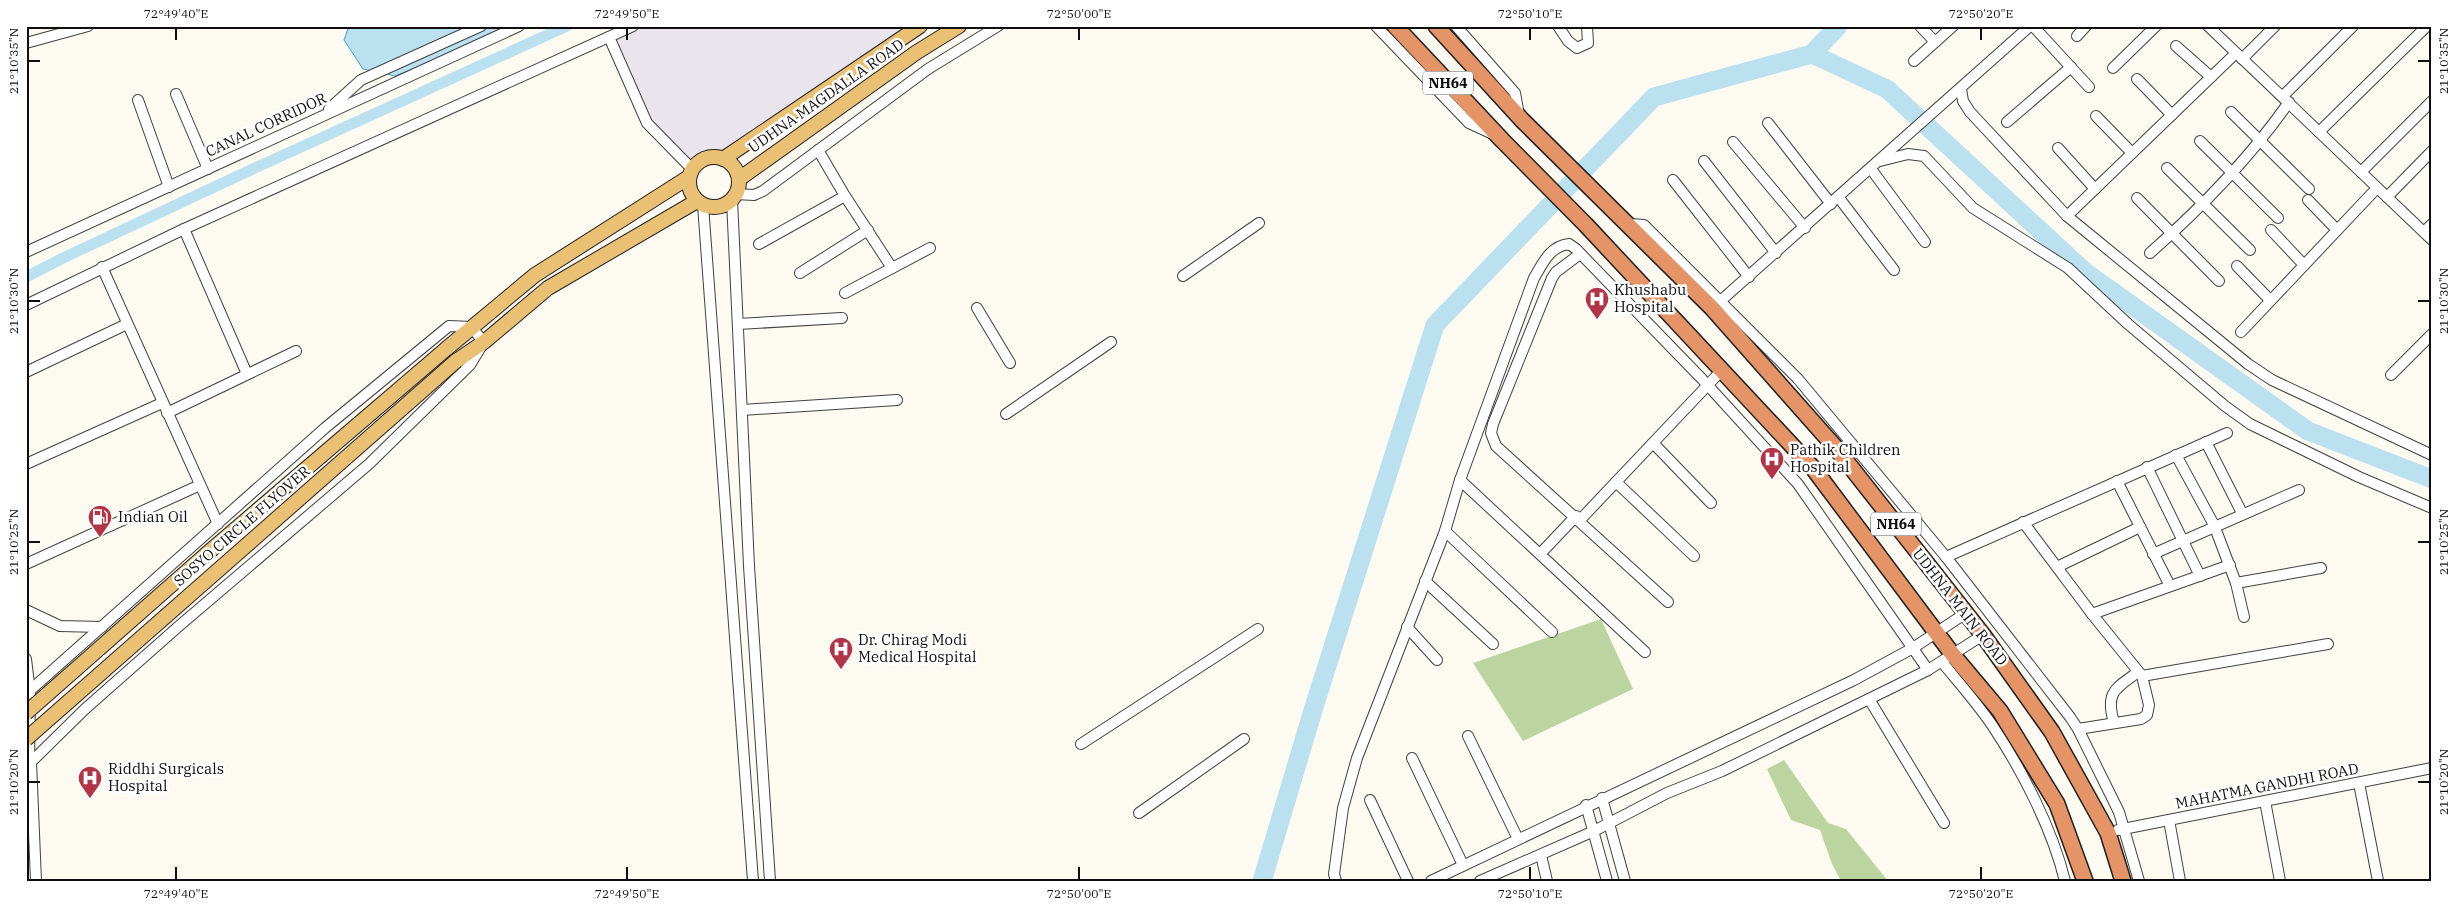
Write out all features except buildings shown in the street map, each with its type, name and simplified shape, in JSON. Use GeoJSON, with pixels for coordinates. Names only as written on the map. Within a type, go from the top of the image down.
{"type":"FeatureCollection","features":[{"type":"Feature","properties":{"kind":"highway","name":"NH64"},"geometry":{"type":"LineString","coordinates":[[1395,26],[1500,138],[1586,225],[1813,468],[1937,633],[1947,658],[2000,711],[2057,804],[2085,881]]}},
{"type":"Feature","properties":{"kind":"highway","name":"NH64"},"geometry":{"type":"LineString","coordinates":[[1436,26],[1520,118]]}},
{"type":"Feature","properties":{"kind":"highway","name":"UDHNA MAIN ROAD"},"geometry":{"type":"LineString","coordinates":[[1520,118],[1630,224],[1717,304],[1835,447],[1983,635],[2052,732],[2108,832],[2123,881]]}},
{"type":"Feature","properties":{"kind":"main road"},"geometry":{"type":"LineString","coordinates":[[723,159],[920,26]]}},
{"type":"Feature","properties":{"kind":"main road","name":"UDHNA MAGDALLA ROAD"},"geometry":{"type":"LineString","coordinates":[[739,179],[917,52],[959,26]]}},
{"type":"Feature","properties":{"kind":"main road"},"geometry":{"type":"LineString","coordinates":[[706,158],[723,159],[736,170],[739,179],[734,197],[718,207],[700,203],[691,194],[691,173],[706,158]]}},
{"type":"Feature","properties":{"kind":"main road","name":"SOSYO CIRCLE FLYOVER"},"geometry":{"type":"LineString","coordinates":[[26,713],[210,551],[471,327],[535,275],[691,173]]}},
{"type":"Feature","properties":{"kind":"main road"},"geometry":{"type":"LineString","coordinates":[[484,342],[548,288],[700,203]]}},
{"type":"Feature","properties":{"kind":"main road","name":"SOSYO CIRCLE FLYOVER"},"geometry":{"type":"LineString","coordinates":[[26,739],[456,361],[484,342]]}},
{"type":"Feature","properties":{"kind":"street"},"geometry":{"type":"LineString","coordinates":[[26,42],[88,26]]}},
{"type":"Feature","properties":{"kind":"street"},"geometry":{"type":"LineString","coordinates":[[323,115],[361,80],[481,26]]}},
{"type":"Feature","properties":{"kind":"street","name":"CANAL CORRIDOR"},"geometry":{"type":"LineString","coordinates":[[26,252],[520,26]]}},
{"type":"Feature","properties":{"kind":"street"},"geometry":{"type":"LineString","coordinates":[[26,305],[184,229],[633,26]]}},
{"type":"Feature","properties":{"kind":"street"},"geometry":{"type":"LineString","coordinates":[[770,881],[749,566],[734,197],[763,191],[928,69],[998,26]]}},
{"type":"Feature","properties":{"kind":"street"},"geometry":{"type":"LineString","coordinates":[[1376,26],[1469,123],[1500,138]]}},
{"type":"Feature","properties":{"kind":"street"},"geometry":{"type":"LineString","coordinates":[[1456,26],[1515,93],[1520,118]]}},
{"type":"Feature","properties":{"kind":"street"},"geometry":{"type":"LineString","coordinates":[[1558,26],[1568,41],[1577,48],[1588,43],[1587,26]]}},
{"type":"Feature","properties":{"kind":"street"},"geometry":{"type":"LineString","coordinates":[[1920,26],[1935,42]]}},
{"type":"Feature","properties":{"kind":"street"},"geometry":{"type":"LineString","coordinates":[[1914,62],[1953,26]]}},
{"type":"Feature","properties":{"kind":"street"},"geometry":{"type":"LineString","coordinates":[[2089,87],[2031,26],[1717,304],[1798,379],[1946,557],[2078,729],[2119,812],[2139,881]]}},
{"type":"Feature","properties":{"kind":"street"},"geometry":{"type":"LineString","coordinates":[[2077,36],[2086,26]]}},
{"type":"Feature","properties":{"kind":"street"},"geometry":{"type":"LineString","coordinates":[[2112,68],[2156,26]]}},
{"type":"Feature","properties":{"kind":"street"},"geometry":{"type":"LineString","coordinates":[[2208,26],[2432,240]]}},
{"type":"Feature","properties":{"kind":"street"},"geometry":{"type":"LineString","coordinates":[[2067,216],[2210,77],[2275,26]]}},
{"type":"Feature","properties":{"kind":"street"},"geometry":{"type":"LineString","coordinates":[[2150,253],[2261,142],[2286,99],[2353,26]]}},
{"type":"Feature","properties":{"kind":"street"},"geometry":{"type":"LineString","coordinates":[[2318,132],[2427,26]]}},
{"type":"Feature","properties":{"kind":"street"},"geometry":{"type":"LineString","coordinates":[[608,37],[647,124],[691,173]]}},
{"type":"Feature","properties":{"kind":"street"},"geometry":{"type":"LineString","coordinates":[[2176,46],[2210,77]]}},
{"type":"Feature","properties":{"kind":"street"},"geometry":{"type":"LineString","coordinates":[[2007,122],[2071,67]]}},
{"type":"Feature","properties":{"kind":"street"},"geometry":{"type":"LineString","coordinates":[[2137,79],[2172,115]]}},
{"type":"Feature","properties":{"kind":"street"},"geometry":{"type":"LineString","coordinates":[[1958,92],[1970,112],[2067,216],[2248,364],[2272,380],[2432,455]]}},
{"type":"Feature","properties":{"kind":"street"},"geometry":{"type":"LineString","coordinates":[[176,94],[208,168]]}},
{"type":"Feature","properties":{"kind":"street"},"geometry":{"type":"LineString","coordinates":[[138,100],[170,186]]}},
{"type":"Feature","properties":{"kind":"street"},"geometry":{"type":"LineString","coordinates":[[2361,172],[2432,101]]}},
{"type":"Feature","properties":{"kind":"street"},"geometry":{"type":"LineString","coordinates":[[2231,112],[2309,195],[2337,230]]}},
{"type":"Feature","properties":{"kind":"street"},"geometry":{"type":"LineString","coordinates":[[2096,116],[2132,153]]}},
{"type":"Feature","properties":{"kind":"street"},"geometry":{"type":"LineString","coordinates":[[1768,123],[1894,270]]}},
{"type":"Feature","properties":{"kind":"street"},"geometry":{"type":"LineString","coordinates":[[2200,141],[2278,218]]}},
{"type":"Feature","properties":{"kind":"street"},"geometry":{"type":"LineString","coordinates":[[1733,142],[1805,228]]}},
{"type":"Feature","properties":{"kind":"street"},"geometry":{"type":"LineString","coordinates":[[2058,148],[2095,189]]}},
{"type":"Feature","properties":{"kind":"street"},"geometry":{"type":"LineString","coordinates":[[818,150],[845,196],[892,268]]}},
{"type":"Feature","properties":{"kind":"street"},"geometry":{"type":"LineString","coordinates":[[2387,197],[2432,151]]}},
{"type":"Feature","properties":{"kind":"street"},"geometry":{"type":"LineString","coordinates":[[1880,161],[1908,154],[1924,156],[1973,208],[2068,268],[2136,330],[2225,406],[2250,424],[2359,477],[2432,508]]}},
{"type":"Feature","properties":{"kind":"street"},"geometry":{"type":"LineString","coordinates":[[1704,161],[1776,253]]}},
{"type":"Feature","properties":{"kind":"street"},"geometry":{"type":"LineString","coordinates":[[2167,168],[2250,250]]}},
{"type":"Feature","properties":{"kind":"street"},"geometry":{"type":"LineString","coordinates":[[1871,169],[1925,242]]}},
{"type":"Feature","properties":{"kind":"street"},"geometry":{"type":"LineString","coordinates":[[1673,180],[1749,277]]}},
{"type":"Feature","properties":{"kind":"street"},"geometry":{"type":"LineString","coordinates":[[2240,332],[2377,188]]}},
{"type":"Feature","properties":{"kind":"street"},"geometry":{"type":"LineString","coordinates":[[759,244],[845,196]]}},
{"type":"Feature","properties":{"kind":"street"},"geometry":{"type":"LineString","coordinates":[[2137,198],[2219,281]]}},
{"type":"Feature","properties":{"kind":"street"},"geometry":{"type":"LineString","coordinates":[[700,203],[753,881]]}},
{"type":"Feature","properties":{"kind":"street"},"geometry":{"type":"LineString","coordinates":[[1183,276],[1259,223]]}},
{"type":"Feature","properties":{"kind":"street"},"geometry":{"type":"LineString","coordinates":[[2424,232],[2432,224]]}},
{"type":"Feature","properties":{"kind":"street"},"geometry":{"type":"LineString","coordinates":[[184,229],[247,374]]}},
{"type":"Feature","properties":{"kind":"street"},"geometry":{"type":"LineString","coordinates":[[800,274],[868,230]]}},
{"type":"Feature","properties":{"kind":"street"},"geometry":{"type":"LineString","coordinates":[[2271,230],[2304,265]]}},
{"type":"Feature","properties":{"kind":"street"},"geometry":{"type":"LineString","coordinates":[[1336,881],[1334,874],[1343,808],[1357,758],[1445,531],[1460,480],[1534,278],[1548,255],[1560,245],[1569,244],[1580,254],[1707,384],[1798,484],[1928,670]]}},
{"type":"Feature","properties":{"kind":"street"},"geometry":{"type":"LineString","coordinates":[[845,293],[930,248]]}},
{"type":"Feature","properties":{"kind":"street"},"geometry":{"type":"LineString","coordinates":[[1580,254],[1556,272],[1552,278],[1491,433],[1496,446],[1578,518],[1668,602]]}},
{"type":"Feature","properties":{"kind":"street"},"geometry":{"type":"LineString","coordinates":[[2237,266],[2270,300]]}},
{"type":"Feature","properties":{"kind":"street"},"geometry":{"type":"LineString","coordinates":[[102,267],[218,524]]}},
{"type":"Feature","properties":{"kind":"street"},"geometry":{"type":"LineString","coordinates":[[977,308],[1010,363]]}},
{"type":"Feature","properties":{"kind":"street"},"geometry":{"type":"LineString","coordinates":[[738,324],[842,318]]}},
{"type":"Feature","properties":{"kind":"street"},"geometry":{"type":"LineString","coordinates":[[26,372],[127,324]]}},
{"type":"Feature","properties":{"kind":"street"},"geometry":{"type":"LineString","coordinates":[[28,693],[325,428],[449,326],[471,327],[484,342],[470,365],[369,464],[179,626],[85,709],[28,764]]}},
{"type":"Feature","properties":{"kind":"street"},"geometry":{"type":"LineString","coordinates":[[2391,375],[2432,334]]}},
{"type":"Feature","properties":{"kind":"street"},"geometry":{"type":"LineString","coordinates":[[1006,414],[1112,342]]}},
{"type":"Feature","properties":{"kind":"street"},"geometry":{"type":"LineString","coordinates":[[167,413],[296,350]]}},
{"type":"Feature","properties":{"kind":"street"},"geometry":{"type":"LineString","coordinates":[[1540,554],[1616,482],[1722,370]]}},
{"type":"Feature","properties":{"kind":"street"},"geometry":{"type":"LineString","coordinates":[[742,410],[896,400]]}},
{"type":"Feature","properties":{"kind":"street"},"geometry":{"type":"LineString","coordinates":[[26,464],[162,403]]}},
{"type":"Feature","properties":{"kind":"street"},"geometry":{"type":"LineString","coordinates":[[1946,557],[2227,433]]}},
{"type":"Feature","properties":{"kind":"street"},"geometry":{"type":"LineString","coordinates":[[2206,442],[2242,513]]}},
{"type":"Feature","properties":{"kind":"street"},"geometry":{"type":"LineString","coordinates":[[1652,443],[1712,503]]}},
{"type":"Feature","properties":{"kind":"street"},"geometry":{"type":"LineString","coordinates":[[2176,455],[2214,525],[2230,565],[2244,617]]}},
{"type":"Feature","properties":{"kind":"street"},"geometry":{"type":"LineString","coordinates":[[2148,467],[2200,576]]}},
{"type":"Feature","properties":{"kind":"street"},"geometry":{"type":"LineString","coordinates":[[1460,480],[1645,652]]}},
{"type":"Feature","properties":{"kind":"street"},"geometry":{"type":"LineString","coordinates":[[2117,481],[2170,586]]}},
{"type":"Feature","properties":{"kind":"street"},"geometry":{"type":"LineString","coordinates":[[1616,482],[1694,556]]}},
{"type":"Feature","properties":{"kind":"street"},"geometry":{"type":"LineString","coordinates":[[26,564],[200,486]]}},
{"type":"Feature","properties":{"kind":"street"},"geometry":{"type":"LineString","coordinates":[[2153,554],[2214,525],[2298,490]]}},
{"type":"Feature","properties":{"kind":"street"},"geometry":{"type":"LineString","coordinates":[[2023,522],[2140,674],[2149,705],[2148,713],[2141,719],[2078,729]]}},
{"type":"Feature","properties":{"kind":"street"},"geometry":{"type":"LineString","coordinates":[[2057,567],[2140,527]]}},
{"type":"Feature","properties":{"kind":"street"},"geometry":{"type":"LineString","coordinates":[[1445,531],[1552,632]]}},
{"type":"Feature","properties":{"kind":"street"},"geometry":{"type":"LineString","coordinates":[[2092,614],[2230,565]]}},
{"type":"Feature","properties":{"kind":"street"},"geometry":{"type":"LineString","coordinates":[[2236,584],[2322,568]]}},
{"type":"Feature","properties":{"kind":"street"},"geometry":{"type":"LineString","coordinates":[[1426,580],[1493,644]]}},
{"type":"Feature","properties":{"kind":"street"},"geometry":{"type":"LineString","coordinates":[[26,610],[60,626],[102,627]]}},
{"type":"Feature","properties":{"kind":"street"},"geometry":{"type":"LineString","coordinates":[[1431,881],[1586,805],[1854,680],[1913,648],[1966,613]]}},
{"type":"Feature","properties":{"kind":"street"},"geometry":{"type":"LineString","coordinates":[[1407,627],[1437,660]]}},
{"type":"Feature","properties":{"kind":"street"},"geometry":{"type":"LineString","coordinates":[[1081,744],[1258,629]]}},
{"type":"Feature","properties":{"kind":"street"},"geometry":{"type":"LineString","coordinates":[[1480,881],[1594,831],[1667,793],[1722,771],[1928,670],[1983,635]]}},
{"type":"Feature","properties":{"kind":"street"},"geometry":{"type":"LineString","coordinates":[[2114,723],[2109,704],[2111,697],[2118,687],[2140,674],[2328,644]]}},
{"type":"Feature","properties":{"kind":"street"},"geometry":{"type":"LineString","coordinates":[[1947,658],[2022,775],[2045,826],[2064,881]]}},
{"type":"Feature","properties":{"kind":"street"},"geometry":{"type":"LineString","coordinates":[[26,659],[28,764],[36,881]]}},
{"type":"Feature","properties":{"kind":"street"},"geometry":{"type":"LineString","coordinates":[[1869,699],[1944,823]]}},
{"type":"Feature","properties":{"kind":"street"},"geometry":{"type":"LineString","coordinates":[[1468,736],[1518,839]]}},
{"type":"Feature","properties":{"kind":"street"},"geometry":{"type":"LineString","coordinates":[[1139,813],[1244,739]]}},
{"type":"Feature","properties":{"kind":"street"},"geometry":{"type":"LineString","coordinates":[[1412,758],[1463,865]]}},
{"type":"Feature","properties":{"kind":"street","name":"MAHATMA GANDHI ROAD"},"geometry":{"type":"LineString","coordinates":[[2108,832],[2432,768]]}},
{"type":"Feature","properties":{"kind":"street"},"geometry":{"type":"LineString","coordinates":[[2359,783],[2378,881]]}},
{"type":"Feature","properties":{"kind":"street"},"geometry":{"type":"LineString","coordinates":[[1602,798],[1624,881]]}},
{"type":"Feature","properties":{"kind":"street"},"geometry":{"type":"LineString","coordinates":[[1370,800],[1408,881]]}},
{"type":"Feature","properties":{"kind":"street"},"geometry":{"type":"LineString","coordinates":[[2265,801],[2280,881]]}},
{"type":"Feature","properties":{"kind":"street"},"geometry":{"type":"LineString","coordinates":[[1586,805],[1607,881]]}},
{"type":"Feature","properties":{"kind":"street"},"geometry":{"type":"LineString","coordinates":[[2169,820],[2180,881]]}},
{"type":"Feature","properties":{"kind":"street"},"geometry":{"type":"LineString","coordinates":[[1541,855],[1548,881]]}},
{"type":"Feature","properties":{"kind":"shaded area"},"geometry":{"type":"Polygon","coordinates":[[[639,26],[916,26],[724,157],[706,157],[693,165],[655,130],[612,39],[639,26]]]}},
{"type":"Feature","properties":{"kind":"green space"},"geometry":{"type":"Polygon","coordinates":[[[1601,619],[1633,689],[1523,741],[1473,663],[1601,619]]]}},
{"type":"Feature","properties":{"kind":"green space"},"geometry":{"type":"Polygon","coordinates":[[[1784,760],[1828,823],[1846,829],[1888,881],[1841,881],[1832,864],[1820,830],[1791,820],[1767,769],[1784,760]]]}},
{"type":"Feature","properties":{"kind":"water"},"geometry":{"type":"Polygon","coordinates":[[[349,26],[517,26],[395,76],[363,69],[344,40],[349,26]]]}},
{"type":"Feature","properties":{"kind":"waterway"},"geometry":{"type":"LineString","coordinates":[[26,277],[242,174],[567,26]]}},
{"type":"Feature","properties":{"kind":"waterway"},"geometry":{"type":"LineString","coordinates":[[1812,54],[1838,26]]}},
{"type":"Feature","properties":{"kind":"waterway"},"geometry":{"type":"LineString","coordinates":[[1262,881],[1314,707],[1435,325],[1654,97],[1812,54],[1887,89],[2085,272],[2308,431],[2432,479]]}},
{"type":"Feature","properties":{"kind":"place","name":"Khushabu Hospital"},"geometry":{"type":"Point","coordinates":[1597,320]}},
{"type":"Feature","properties":{"kind":"place","name":"Pathik Children Hospital"},"geometry":{"type":"Point","coordinates":[1772,480]}},
{"type":"Feature","properties":{"kind":"place","name":"Indian Oil"},"geometry":{"type":"Point","coordinates":[100,538]}},
{"type":"Feature","properties":{"kind":"place","name":"Dr. Chirag Modi Medical Hospital"},"geometry":{"type":"Point","coordinates":[841,670]}},
{"type":"Feature","properties":{"kind":"place","name":"Riddhi Surgicals Hospital"},"geometry":{"type":"Point","coordinates":[90,799]}}]}
